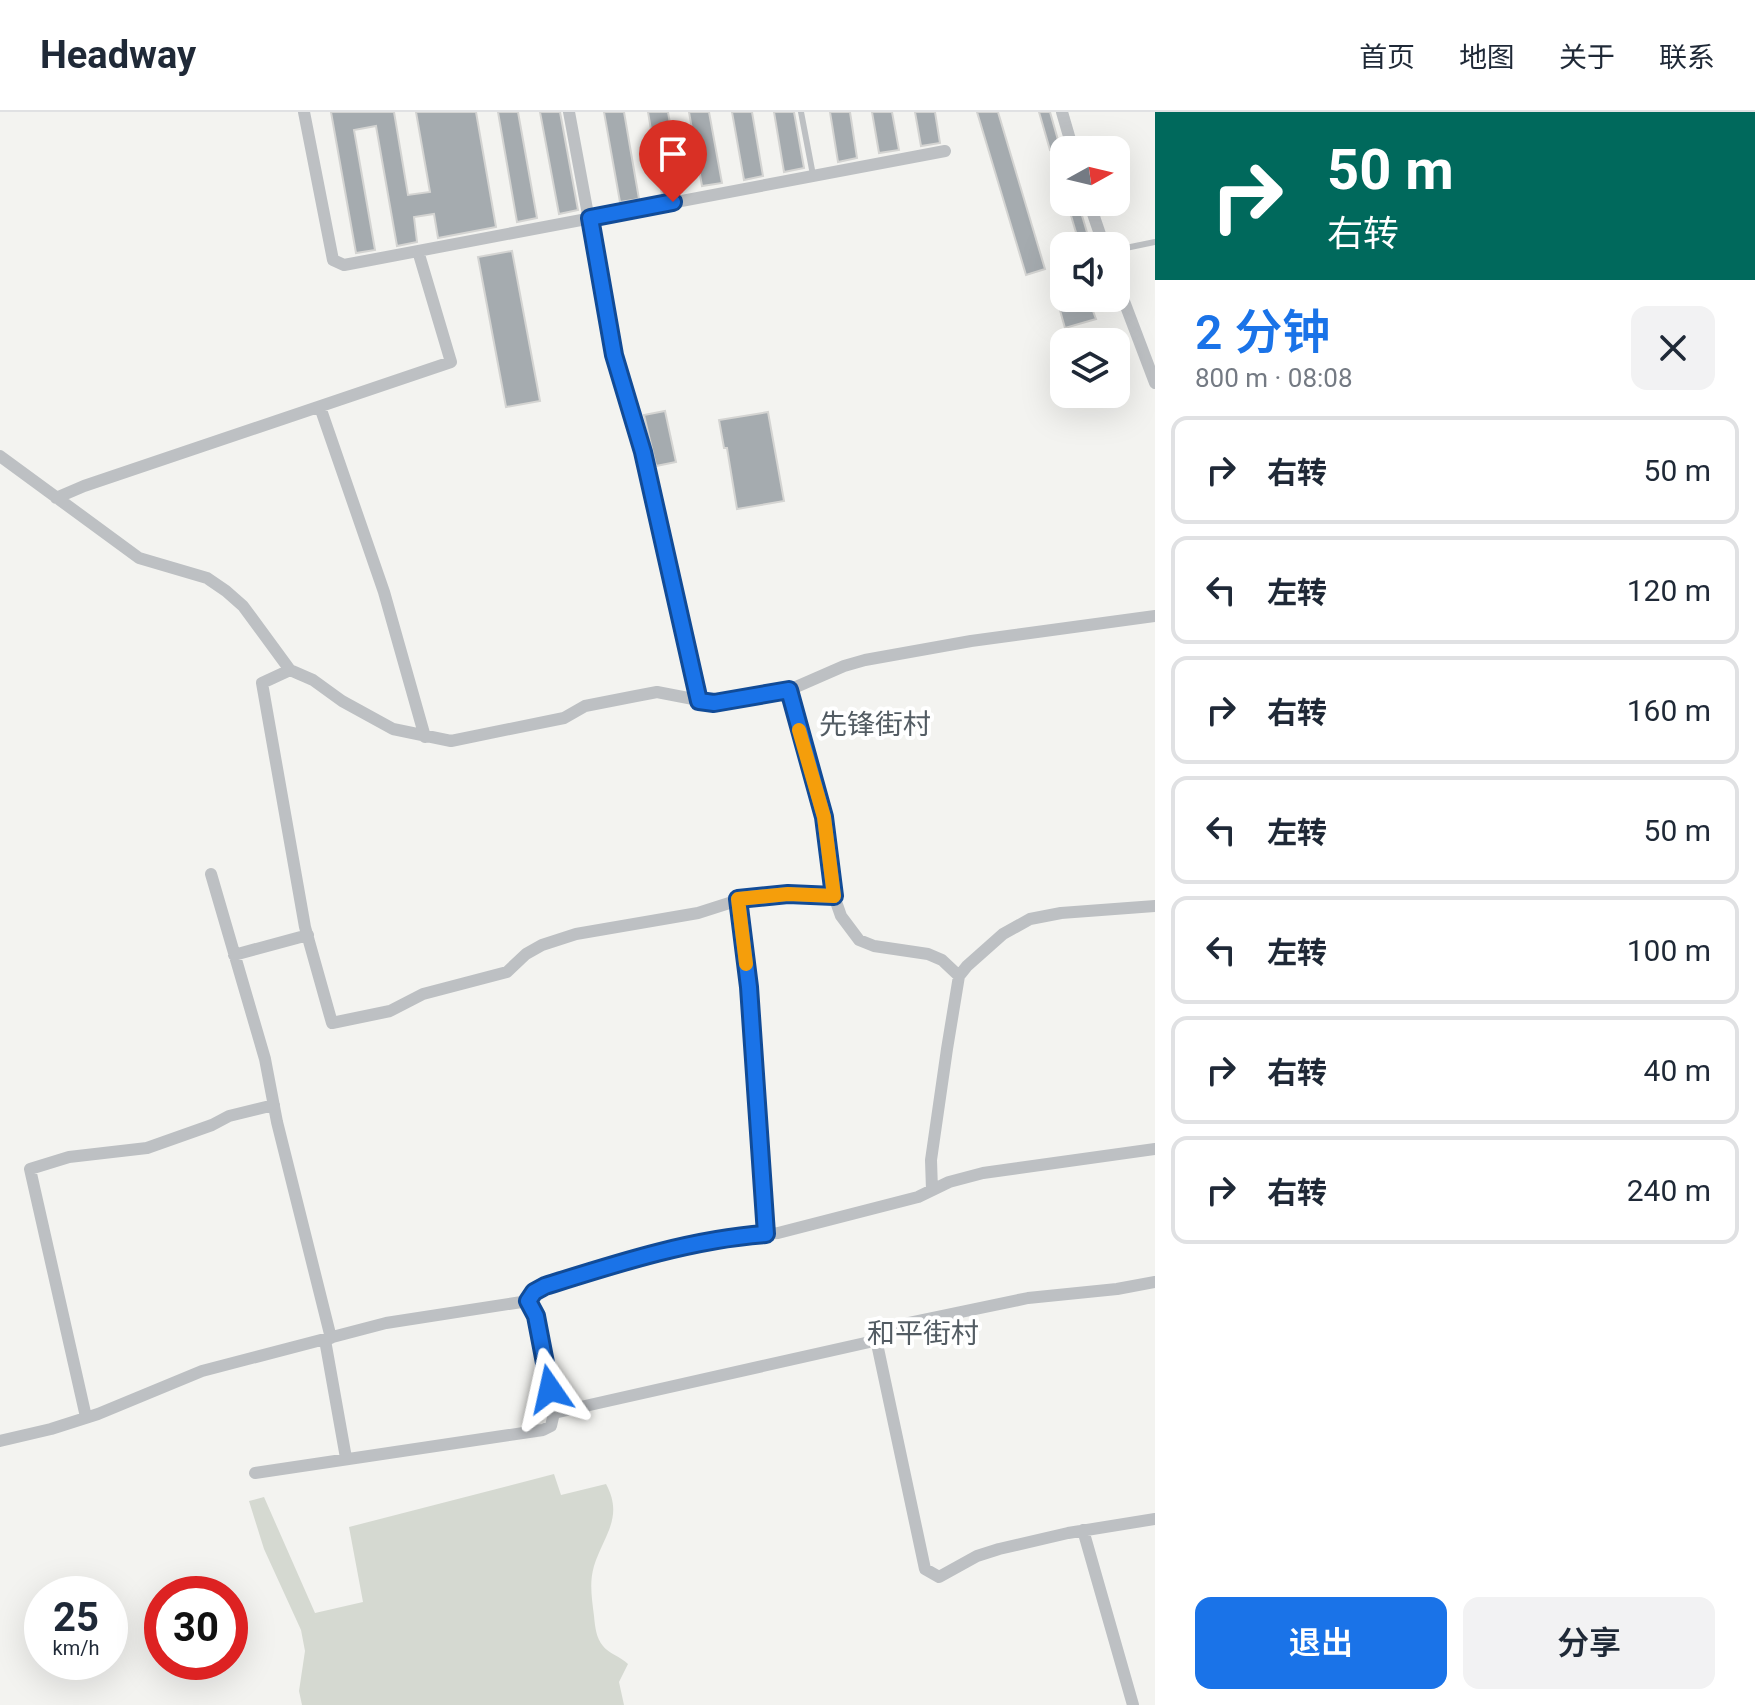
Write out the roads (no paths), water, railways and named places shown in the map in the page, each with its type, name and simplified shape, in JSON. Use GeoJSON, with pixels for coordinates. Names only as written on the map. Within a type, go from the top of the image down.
{"type":"FeatureCollection","features":[{"type":"Feature","properties":{"kind":"street"},"geometry":{"type":"LineString","coordinates":[[304,112],[333,260],[344,265],[945,151]]}},
{"type":"Feature","properties":{"kind":"street"},"geometry":{"type":"LineString","coordinates":[[569,112],[614,355],[643,452],[699,701]]}},
{"type":"Feature","properties":{"kind":"street"},"geometry":{"type":"LineString","coordinates":[[1062,112],[1069,136]]}},
{"type":"Feature","properties":{"kind":"street"},"geometry":{"type":"LineString","coordinates":[[56,498],[451,362],[418,251]]}},
{"type":"Feature","properties":{"kind":"street"},"geometry":{"type":"LineString","coordinates":[[1128,312],[1155,383]]}},
{"type":"Feature","properties":{"kind":"street"},"geometry":{"type":"LineString","coordinates":[[320,407],[384,592],[425,737]]}},
{"type":"Feature","properties":{"kind":"street"},"geometry":{"type":"LineString","coordinates":[[0,456],[139,558],[207,578],[226,591],[243,606],[290,670],[313,680],[342,701],[393,729],[451,741],[564,718],[585,706],[657,692],[714,703],[789,690],[865,660],[971,641],[1155,616]]}},
{"type":"Feature","properties":{"kind":"street"},"geometry":{"type":"LineString","coordinates":[[290,670],[262,683],[308,935],[332,1023],[390,1011],[423,994],[507,972],[526,954],[542,945],[576,934],[698,913],[738,899],[788,894],[834,896]]}},
{"type":"Feature","properties":{"kind":"street"},"geometry":{"type":"LineString","coordinates":[[789,690],[824,817],[834,896],[841,916],[859,940],[874,946],[928,954],[942,960],[959,976]]}},
{"type":"Feature","properties":{"kind":"street"},"geometry":{"type":"LineString","coordinates":[[211,874],[265,1059],[328,1339],[346,1458]]}},
{"type":"Feature","properties":{"kind":"street"},"geometry":{"type":"LineString","coordinates":[[738,899],[749,987],[766,1234]]}},
{"type":"Feature","properties":{"kind":"street"},"geometry":{"type":"LineString","coordinates":[[932,1190],[931,1160],[959,976],[1003,934],[1030,919],[1061,913],[1155,906]]}},
{"type":"Feature","properties":{"kind":"street"},"geometry":{"type":"LineString","coordinates":[[234,955],[308,935]]}},
{"type":"Feature","properties":{"kind":"street"},"geometry":{"type":"LineString","coordinates":[[86,1417],[30,1169],[69,1157],[147,1148],[229,1116],[274,1105]]}},
{"type":"Feature","properties":{"kind":"street"},"geometry":{"type":"LineString","coordinates":[[0,1441],[86,1417],[202,1371],[386,1323],[528,1301],[534,1292],[545,1286],[618,1263],[745,1235],[766,1234],[918,1197],[949,1182],[983,1173],[1155,1149]]}},
{"type":"Feature","properties":{"kind":"street"},"geometry":{"type":"LineString","coordinates":[[554,1413],[876,1339],[908,1323],[1013,1301],[1155,1282]]}},
{"type":"Feature","properties":{"kind":"street"},"geometry":{"type":"LineString","coordinates":[[255,1473],[543,1430],[551,1426],[554,1413],[536,1316],[528,1301]]}},
{"type":"Feature","properties":{"kind":"street"},"geometry":{"type":"LineString","coordinates":[[876,1339],[925,1569],[939,1577],[977,1556],[1083,1530],[1155,1519]]}},
{"type":"Feature","properties":{"kind":"street"},"geometry":{"type":"LineString","coordinates":[[1083,1530],[1133,1705]]}},
{"type":"Feature","properties":{"kind":"lane"},"geometry":{"type":"LineString","coordinates":[[801,112],[813,176]]}},
{"type":"Feature","properties":{"kind":"lane"},"geometry":{"type":"LineString","coordinates":[[1130,247],[1155,242]]}},
{"type":"Feature","properties":{"kind":"district","name":"先锋街村"},"geometry":{"type":"Point","coordinates":[875,724]}},
{"type":"Feature","properties":{"kind":"district","name":"和平街村"},"geometry":{"type":"Point","coordinates":[923,1333]}}]}
